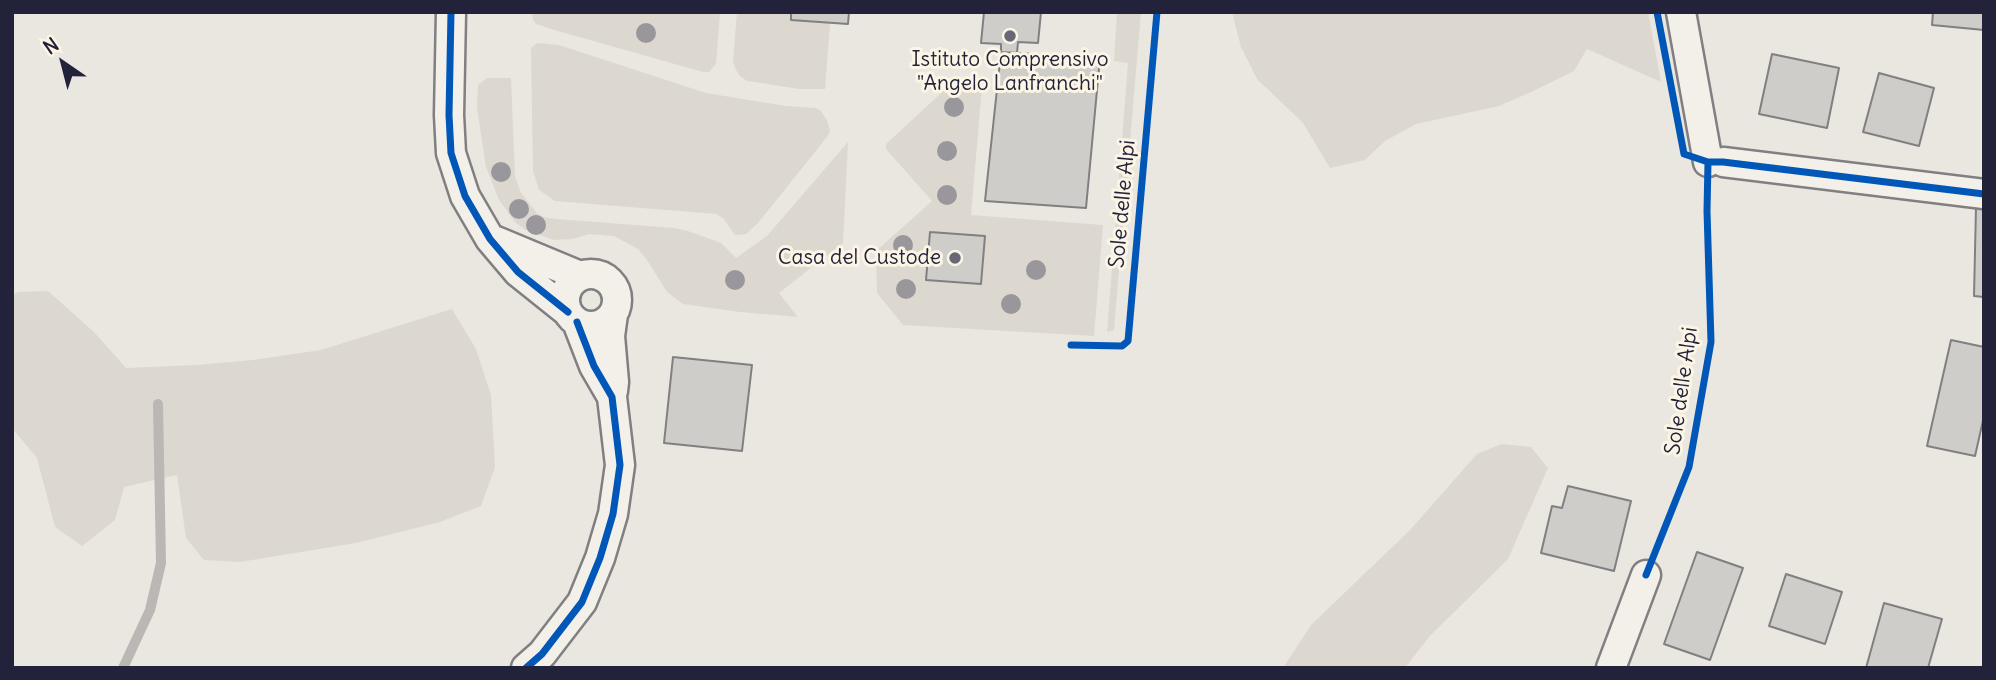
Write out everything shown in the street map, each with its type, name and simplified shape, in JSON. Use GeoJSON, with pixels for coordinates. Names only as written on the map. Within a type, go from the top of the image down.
{"type":"FeatureCollection","features":[{"type":"Feature","properties":{"kind":"street"},"geometry":{"type":"LineString","coordinates":[[451,12],[451,153],[465,195],[490,239],[518,272],[573,317],[592,326],[607,320],[613,314]]}},
{"type":"Feature","properties":{"kind":"street"},"geometry":{"type":"LineString","coordinates":[[1681,12],[1716,162],[1984,194]]}},
{"type":"Feature","properties":{"kind":"street"},"geometry":{"type":"LineString","coordinates":[[490,239],[580,276],[596,274],[604,277],[615,289],[617,298],[610,336],[614,382],[612,397],[620,465],[613,514],[600,558],[582,602],[542,654],[526,668]]}},
{"type":"Feature","properties":{"kind":"street"},"geometry":{"type":"LineString","coordinates":[[580,276],[568,288],[565,304],[612,397]]}},
{"type":"Feature","properties":{"kind":"street"},"geometry":{"type":"LineString","coordinates":[[1611,668],[1646,575]]}},
{"type":"Feature","properties":{"kind":"shaded area"},"geometry":{"type":"Polygon","coordinates":[[[532,12],[720,12],[716,64],[709,72],[703,72],[536,24],[532,12]]]}},
{"type":"Feature","properties":{"kind":"shaded area"},"geometry":{"type":"Polygon","coordinates":[[[737,12],[791,12],[791,20],[830,23],[825,89],[799,89],[747,81],[740,76],[733,61],[737,12]]]}},
{"type":"Feature","properties":{"kind":"shaded area"},"geometry":{"type":"Polygon","coordinates":[[[1117,12],[1141,12],[1114,330],[1107,332],[1128,63],[1114,61],[1117,12]]]}},
{"type":"Feature","properties":{"kind":"shaded area"},"geometry":{"type":"Polygon","coordinates":[[[1232,12],[1648,12],[1661,82],[1587,49],[1574,71],[1529,93],[1499,106],[1416,124],[1385,141],[1365,160],[1330,168],[1303,123],[1257,79],[1241,47],[1232,12]]]}},
{"type":"Feature","properties":{"kind":"shaded area"},"geometry":{"type":"Polygon","coordinates":[[[537,43],[559,45],[706,93],[815,108],[820,110],[827,120],[830,131],[758,223],[746,234],[735,235],[723,218],[716,214],[555,201],[539,190],[533,171],[531,48],[537,43]]]}},
{"type":"Feature","properties":{"kind":"shaded area"},"geometry":{"type":"Polygon","coordinates":[[[487,78],[511,78],[515,176],[521,193],[543,217],[674,228],[721,243],[736,258],[767,236],[848,142],[843,243],[779,293],[798,317],[683,304],[667,292],[638,249],[614,236],[589,234],[554,240],[524,229],[515,222],[499,200],[486,167],[477,108],[478,85],[487,78]]]}},
{"type":"Feature","properties":{"kind":"shaded area"},"geometry":{"type":"Polygon","coordinates":[[[951,84],[982,86],[971,215],[1103,225],[1094,336],[903,325],[877,293],[876,251],[932,201],[886,149],[886,144],[951,84]]]}},
{"type":"Feature","properties":{"kind":"shaded area"},"geometry":{"type":"Polygon","coordinates":[[[48,291],[94,332],[126,368],[253,360],[321,350],[452,309],[476,349],[491,395],[495,467],[481,506],[440,522],[356,543],[240,562],[204,560],[186,538],[177,475],[124,487],[115,520],[82,546],[55,527],[37,458],[12,428],[12,296],[18,292],[48,291]]]}},
{"type":"Feature","properties":{"kind":"shaded area"},"geometry":{"type":"Polygon","coordinates":[[[1501,444],[1531,447],[1548,468],[1508,559],[1429,637],[1405,668],[1283,668],[1311,625],[1410,530],[1477,454],[1501,444]]]}},
{"type":"Feature","properties":{"kind":"building"},"geometry":{"type":"Polygon","coordinates":[[[791,12],[849,12],[848,24],[791,20],[791,12]]]}},
{"type":"Feature","properties":{"kind":"building","name":"Istituto Comprensivo \"Angelo Lanfranchi\""},"geometry":{"type":"Polygon","coordinates":[[[984,12],[1041,12],[1038,43],[1018,42],[1017,53],[1001,52],[1001,44],[981,43],[984,12]]]}},
{"type":"Feature","properties":{"kind":"building"},"geometry":{"type":"Polygon","coordinates":[[[1933,12],[1984,12],[1984,30],[1932,25],[1933,12]]]}},
{"type":"Feature","properties":{"kind":"building"},"geometry":{"type":"Polygon","coordinates":[[[1001,52],[1100,58],[1086,208],[985,201],[1001,52]]]}},
{"type":"Feature","properties":{"kind":"building"},"geometry":{"type":"Polygon","coordinates":[[[1772,54],[1839,68],[1827,128],[1759,114],[1772,54]]]}},
{"type":"Feature","properties":{"kind":"building"},"geometry":{"type":"Polygon","coordinates":[[[1879,73],[1934,88],[1919,146],[1863,132],[1879,73]]]}},
{"type":"Feature","properties":{"kind":"building"},"geometry":{"type":"Polygon","coordinates":[[[1976,207],[1984,207],[1984,297],[1974,296],[1976,207]]]}},
{"type":"Feature","properties":{"kind":"building","name":"Casa del Custode"},"geometry":{"type":"Polygon","coordinates":[[[930,232],[985,236],[981,284],[926,280],[930,232]]]}},
{"type":"Feature","properties":{"kind":"building"},"geometry":{"type":"Polygon","coordinates":[[[1951,340],[1984,347],[1984,416],[1975,456],[1927,446],[1951,340]]]}},
{"type":"Feature","properties":{"kind":"building"},"geometry":{"type":"Polygon","coordinates":[[[673,357],[752,365],[742,451],[664,443],[673,357]]]}},
{"type":"Feature","properties":{"kind":"building"},"geometry":{"type":"Polygon","coordinates":[[[1568,486],[1631,501],[1614,571],[1541,553],[1552,506],[1562,508],[1568,486]]]}},
{"type":"Feature","properties":{"kind":"building"},"geometry":{"type":"Polygon","coordinates":[[[1697,552],[1743,568],[1710,660],[1664,644],[1697,552]]]}},
{"type":"Feature","properties":{"kind":"building"},"geometry":{"type":"Polygon","coordinates":[[[1786,574],[1842,592],[1825,644],[1769,626],[1786,574]]]}},
{"type":"Feature","properties":{"kind":"building"},"geometry":{"type":"Polygon","coordinates":[[[1884,603],[1942,619],[1928,668],[1866,668],[1884,603]]]}},
{"type":"Feature","properties":{"kind":"waterway"},"geometry":{"type":"LineString","coordinates":[[123,668],[150,610],[161,563],[158,404]]}},
{"type":"Feature","properties":{"kind":"cycle path"},"geometry":{"type":"LineString","coordinates":[[451,12],[451,153],[465,196],[490,239],[518,272],[568,312]]}},
{"type":"Feature","properties":{"kind":"cycle path","name":"Sole delle Alpi"},"geometry":{"type":"LineString","coordinates":[[1071,345],[1122,346],[1128,341],[1157,12]]}},
{"type":"Feature","properties":{"kind":"cycle path"},"geometry":{"type":"LineString","coordinates":[[1657,12],[1684,154],[1708,162],[1984,194]]}},
{"type":"Feature","properties":{"kind":"cycle path","name":"Sole delle Alpi"},"geometry":{"type":"LineString","coordinates":[[1646,575],[1689,467],[1711,342],[1708,162]]}},
{"type":"Feature","properties":{"kind":"cycle path"},"geometry":{"type":"LineString","coordinates":[[526,668],[542,654],[582,602],[600,558],[613,514],[620,465],[612,397],[594,366],[577,322]]}},
{"type":"Feature","properties":{"kind":"place","name":"Istituto Comprensivo \"Angelo Lanfranchi\""},"geometry":{"type":"Point","coordinates":[1010,36]}},
{"type":"Feature","properties":{"kind":"place","name":"Casa del Custode"},"geometry":{"type":"Point","coordinates":[955,258]}}]}
